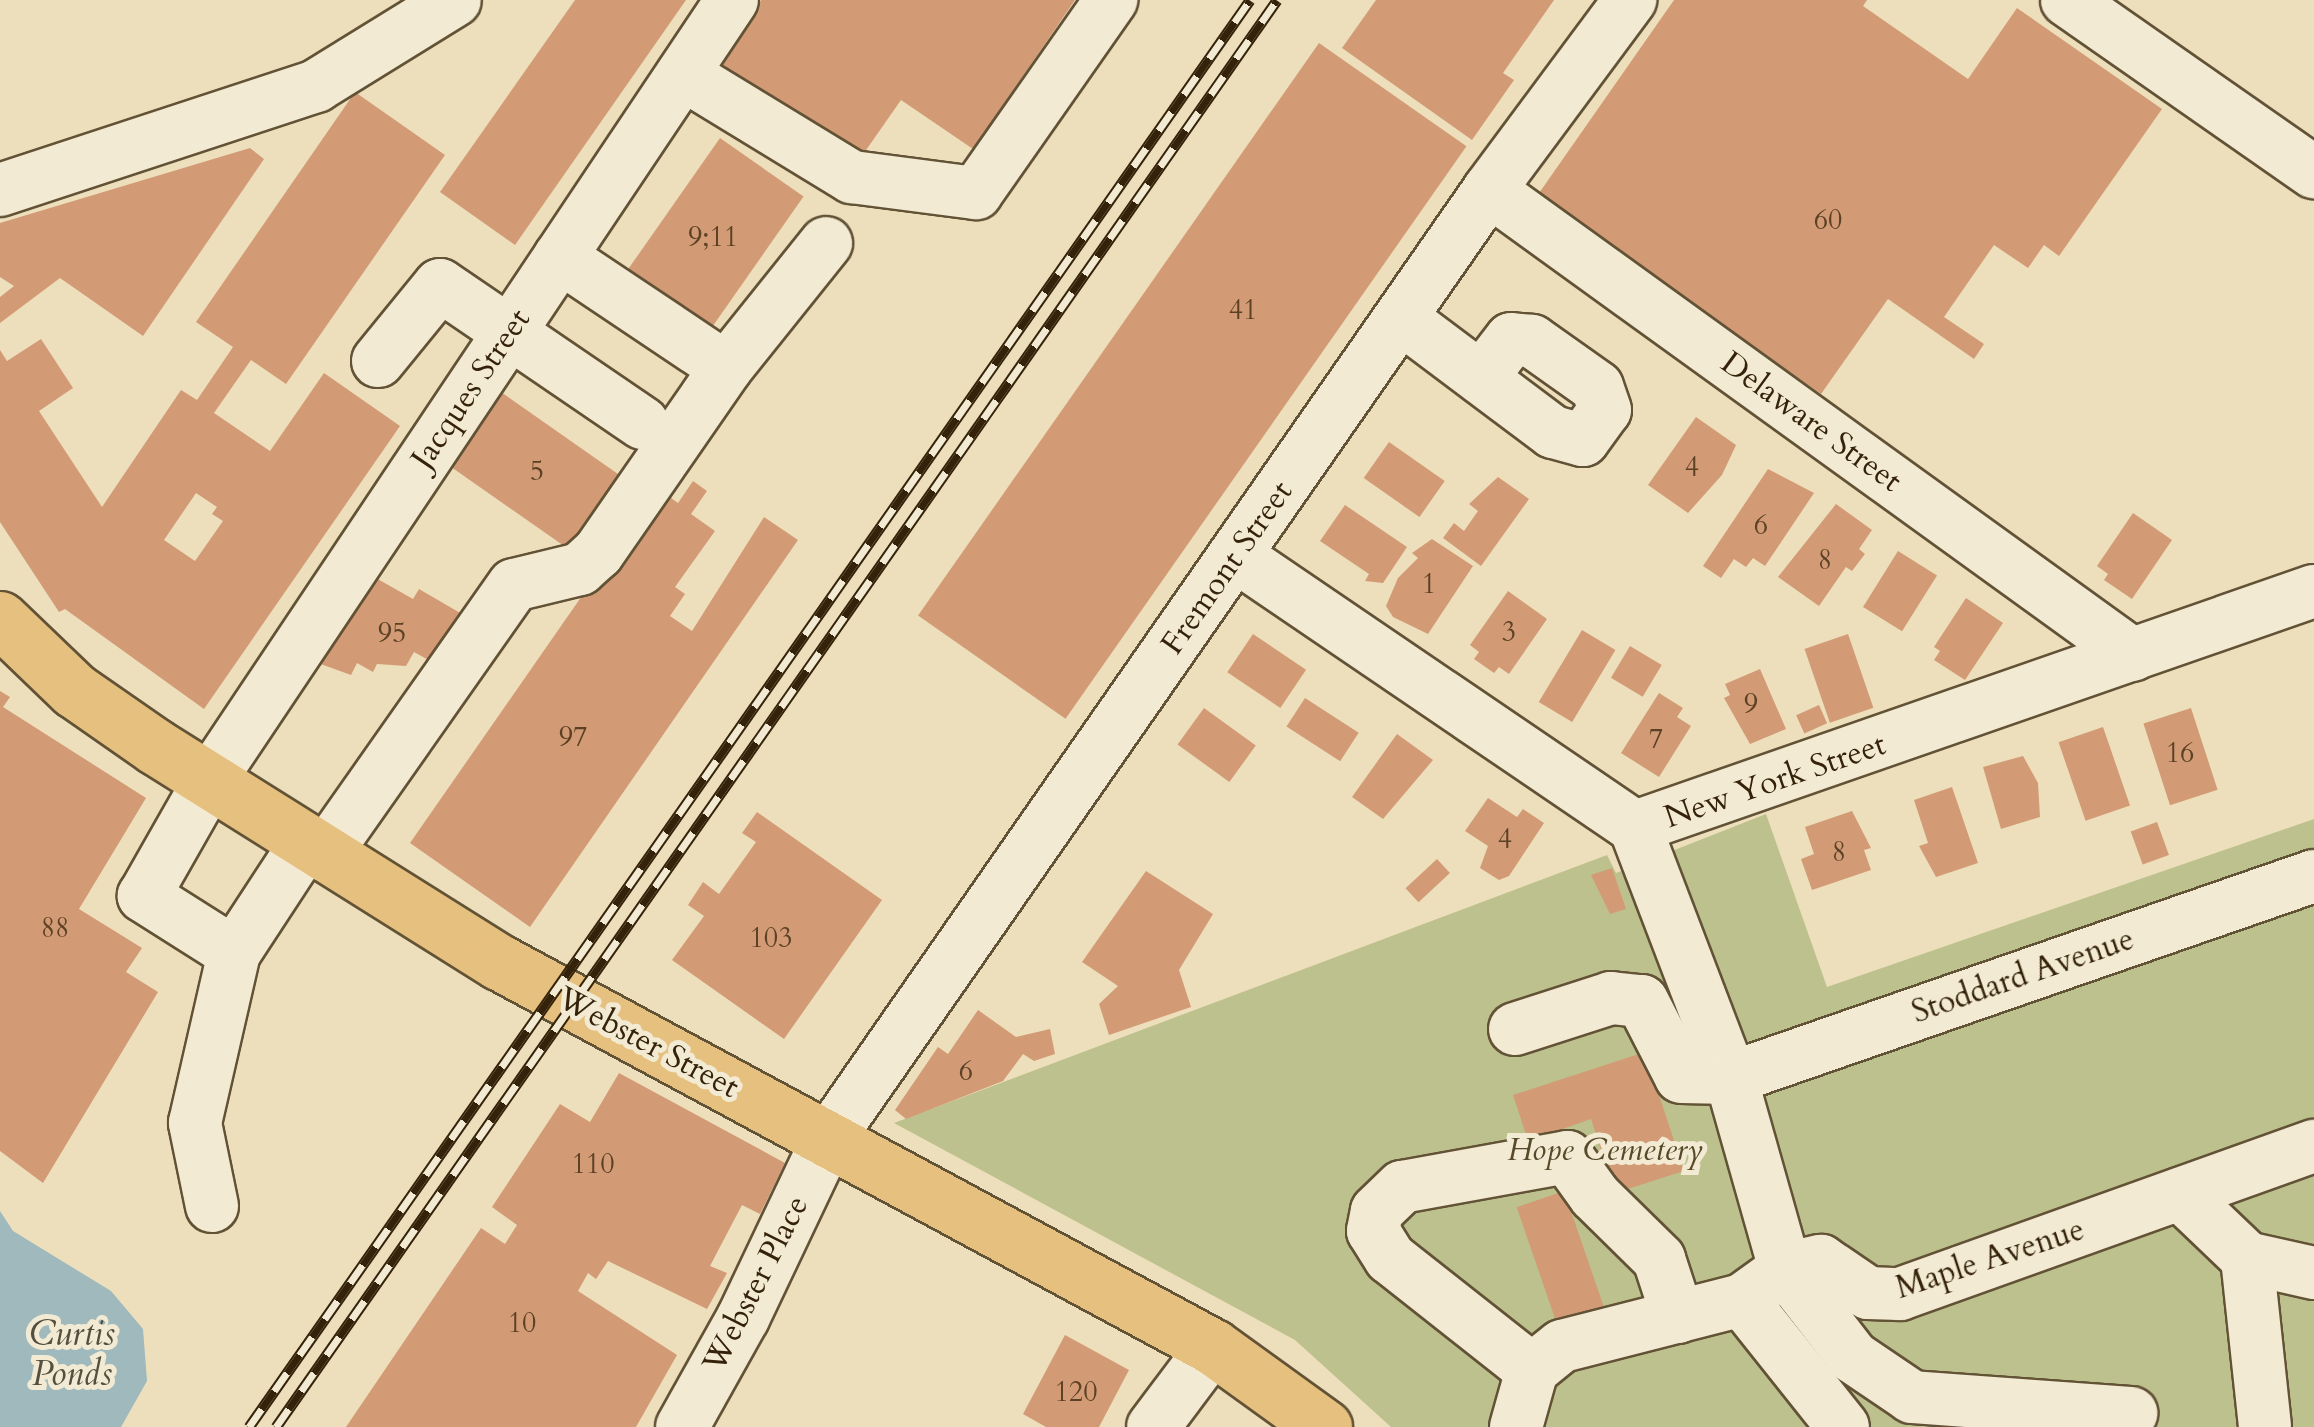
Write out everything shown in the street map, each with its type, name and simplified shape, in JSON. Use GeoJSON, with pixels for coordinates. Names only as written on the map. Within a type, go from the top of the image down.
{"type":"FeatureCollection","features":[{"type":"Feature","properties":{"kind":"main road","name":"Webster Street"},"geometry":{"type":"LineString","coordinates":[[0,619],[74,690],[315,849],[512,969],[1213,1347],[1324,1427]]}},
{"type":"Feature","properties":{"kind":"street"},"geometry":{"type":"LineString","coordinates":[[0,190],[316,86],[455,0]]}},
{"type":"Feature","properties":{"kind":"street","name":"Jacques Street"},"geometry":{"type":"LineString","coordinates":[[234,953],[144,896],[210,778],[732,0]]}},
{"type":"Feature","properties":{"kind":"street"},"geometry":{"type":"LineString","coordinates":[[683,74],[852,176],[976,193],[1111,0]]}},
{"type":"Feature","properties":{"kind":"street","name":"Fremont Street"},"geometry":{"type":"LineString","coordinates":[[828,1139],[1489,190],[1630,0]]}},
{"type":"Feature","properties":{"kind":"street"},"geometry":{"type":"LineString","coordinates":[[2067,0],[2314,172]]}},
{"type":"Feature","properties":{"kind":"street","name":"Delaware Street"},"geometry":{"type":"LineString","coordinates":[[1489,190],[2133,655]]}},
{"type":"Feature","properties":{"kind":"street"},"geometry":{"type":"LineString","coordinates":[[212,1206],[195,1123],[234,953],[514,584],[580,569],[598,553],[726,368],[826,243]]}},
{"type":"Feature","properties":{"kind":"street"},"geometry":{"type":"LineString","coordinates":[[560,257],[726,368]]}},
{"type":"Feature","properties":{"kind":"street"},"geometry":{"type":"LineString","coordinates":[[378,361],[440,285],[642,423]]}},
{"type":"Feature","properties":{"kind":"street"},"geometry":{"type":"LineString","coordinates":[[1401,318],[1481,378]]}},
{"type":"Feature","properties":{"kind":"street","name":"New York Street"},"geometry":{"type":"LineString","coordinates":[[1236,556],[1635,827],[2314,592]]}},
{"type":"Feature","properties":{"kind":"street"},"geometry":{"type":"LineString","coordinates":[[1635,827],[1732,1078],[1786,1269],[1852,1357],[1912,1397],[2131,1413]]}},
{"type":"Feature","properties":{"kind":"street","name":"Stoddard Avenue"},"geometry":{"type":"LineString","coordinates":[[1732,1078],[2314,876]]}},
{"type":"Feature","properties":{"kind":"street"},"geometry":{"type":"LineString","coordinates":[[1515,1029],[1611,998],[1642,1001],[1680,1077],[1732,1078]]}},
{"type":"Feature","properties":{"kind":"street","name":"Webster Place"},"geometry":{"type":"LineString","coordinates":[[682,1427],[743,1318],[828,1139]]}},
{"type":"Feature","properties":{"kind":"street","name":"Maple Avenue"},"geometry":{"type":"LineString","coordinates":[[1786,1269],[1821,1260],[1868,1293],[1900,1294],[2314,1146]]}},
{"type":"Feature","properties":{"kind":"street"},"geometry":{"type":"LineString","coordinates":[[1532,1370],[1390,1258],[1373,1231],[1376,1211],[1402,1186],[1566,1156],[1595,1196],[1660,1259],[1678,1317]]}},
{"type":"Feature","properties":{"kind":"street"},"geometry":{"type":"LineString","coordinates":[[2180,1194],[2247,1258],[2314,1273]]}},
{"type":"Feature","properties":{"kind":"street"},"geometry":{"type":"LineString","coordinates":[[2247,1258],[2264,1427]]}},
{"type":"Feature","properties":{"kind":"street"},"geometry":{"type":"LineString","coordinates":[[1516,1427],[1532,1370],[1562,1346],[1742,1300],[1786,1269]]}},
{"type":"Feature","properties":{"kind":"street"},"geometry":{"type":"LineString","coordinates":[[1742,1300],[1843,1427]]}},
{"type":"Feature","properties":{"kind":"street"},"geometry":{"type":"LineString","coordinates":[[1153,1427],[1213,1347]]}},
{"type":"Feature","properties":{"kind":"green space","name":"Hope Cemetery"},"geometry":{"type":"Polygon","coordinates":[[[1766,814],[1827,987],[2314,819],[2314,1427],[1391,1427],[1295,1340],[894,1123],[1607,855],[1616,873],[1766,814]]]}},
{"type":"Feature","properties":{"kind":"water","name":"Curtis Ponds"},"geometry":{"type":"Polygon","coordinates":[[[0,1211],[13,1231],[111,1291],[143,1329],[147,1381],[121,1427],[0,1427],[0,1211]]]}},
{"type":"Feature","properties":{"kind":"building"},"geometry":{"type":"Polygon","coordinates":[[[575,0],[686,0],[515,245],[440,192],[575,0]]]}},
{"type":"Feature","properties":{"kind":"building"},"geometry":{"type":"Polygon","coordinates":[[[761,0],[1075,0],[973,149],[901,100],[857,163],[715,65],[761,0]]]}},
{"type":"Feature","properties":{"kind":"building"},"geometry":{"type":"Polygon","coordinates":[[[1376,0],[1554,0],[1503,73],[1514,80],[1472,140],[1342,48],[1376,0]]]}},
{"type":"Feature","properties":{"kind":"building"},"geometry":{"type":"Polygon","coordinates":[[[1674,0],[1867,0],[1863,6],[1968,79],[2017,8],[2162,109],[2059,256],[2044,245],[2028,268],[1994,245],[1944,317],[1984,344],[1974,359],[1888,299],[1821,394],[1537,196],[1674,0]]]}},
{"type":"Feature","properties":{"kind":"building"},"geometry":{"type":"Polygon","coordinates":[[[1319,43],[1466,146],[1066,719],[918,616],[1319,43]]]}},
{"type":"Feature","properties":{"kind":"building"},"geometry":{"type":"Polygon","coordinates":[[[355,92],[445,155],[286,384],[251,360],[214,413],[270,451],[324,373],[400,426],[204,709],[65,609],[59,612],[0,522],[0,350],[7,361],[41,339],[73,388],[39,411],[102,507],[181,390],[197,400],[233,347],[196,322],[355,92]],[[196,493],[164,540],[195,561],[223,521],[212,514],[217,507],[196,493]]]}},
{"type":"Feature","properties":{"kind":"building"},"geometry":{"type":"Polygon","coordinates":[[[720,138],[804,197],[705,337],[622,278],[720,138]]]}},
{"type":"Feature","properties":{"kind":"building"},"geometry":{"type":"Polygon","coordinates":[[[250,148],[264,159],[143,336],[60,278],[0,323],[0,297],[14,286],[0,277],[0,223],[250,148]]]}},
{"type":"Feature","properties":{"kind":"building"},"geometry":{"type":"Polygon","coordinates":[[[491,385],[634,485],[583,559],[439,459],[491,385]]]}},
{"type":"Feature","properties":{"kind":"building"},"geometry":{"type":"Polygon","coordinates":[[[1696,417],[1736,445],[1722,475],[1688,513],[1648,485],[1696,417]]]}},
{"type":"Feature","properties":{"kind":"building"},"geometry":{"type":"Polygon","coordinates":[[[1389,442],[1445,481],[1419,517],[1364,478],[1389,442]]]}},
{"type":"Feature","properties":{"kind":"building"},"geometry":{"type":"Polygon","coordinates":[[[1768,469],[1814,493],[1765,566],[1753,558],[1746,567],[1734,559],[1721,578],[1703,566],[1768,469]]]}},
{"type":"Feature","properties":{"kind":"building"},"geometry":{"type":"Polygon","coordinates":[[[1498,477],[1529,499],[1481,566],[1443,538],[1454,523],[1464,531],[1478,511],[1469,504],[1498,477]]]}},
{"type":"Feature","properties":{"kind":"building"},"geometry":{"type":"Polygon","coordinates":[[[693,481],[707,491],[691,514],[715,531],[675,587],[685,594],[670,616],[692,631],[764,517],[798,540],[530,927],[410,843],[657,488],[678,503],[693,481]]]}},
{"type":"Feature","properties":{"kind":"building"},"geometry":{"type":"Polygon","coordinates":[[[1836,504],[1872,530],[1859,549],[1865,554],[1852,571],[1846,567],[1819,606],[1778,577],[1836,504]]]}},
{"type":"Feature","properties":{"kind":"building"},"geometry":{"type":"Polygon","coordinates":[[[1345,505],[1407,547],[1383,583],[1365,581],[1369,574],[1320,541],[1345,505]]]}},
{"type":"Feature","properties":{"kind":"building"},"geometry":{"type":"Polygon","coordinates":[[[2133,513],[2172,540],[2132,599],[2104,580],[2108,574],[2097,566],[2133,513]]]}},
{"type":"Feature","properties":{"kind":"building"},"geometry":{"type":"Polygon","coordinates":[[[1432,539],[1473,566],[1428,634],[1393,617],[1386,606],[1398,578],[1418,558],[1412,553],[1432,539]]]}},
{"type":"Feature","properties":{"kind":"building"},"geometry":{"type":"Polygon","coordinates":[[[1898,551],[1937,575],[1902,631],[1863,607],[1898,551]]]}},
{"type":"Feature","properties":{"kind":"building"},"geometry":{"type":"Polygon","coordinates":[[[367,573],[413,599],[419,589],[462,614],[434,663],[414,652],[406,666],[377,664],[373,672],[357,663],[351,675],[315,662],[367,573]]]}},
{"type":"Feature","properties":{"kind":"building"},"geometry":{"type":"Polygon","coordinates":[[[1508,591],[1547,619],[1509,674],[1499,667],[1494,673],[1474,659],[1479,652],[1470,645],[1508,591]]]}},
{"type":"Feature","properties":{"kind":"building"},"geometry":{"type":"Polygon","coordinates":[[[1966,598],[2003,623],[1965,680],[1934,660],[1940,651],[1934,647],[1966,598]]]}},
{"type":"Feature","properties":{"kind":"building"},"geometry":{"type":"Polygon","coordinates":[[[1582,630],[1615,650],[1572,722],[1539,702],[1582,630]]]}},
{"type":"Feature","properties":{"kind":"building"},"geometry":{"type":"Polygon","coordinates":[[[1253,634],[1306,670],[1280,708],[1227,672],[1253,634]]]}},
{"type":"Feature","properties":{"kind":"building"},"geometry":{"type":"Polygon","coordinates":[[[1848,634],[1873,708],[1830,723],[1805,649],[1848,634]]]}},
{"type":"Feature","properties":{"kind":"building"},"geometry":{"type":"Polygon","coordinates":[[[1630,646],[1662,665],[1643,697],[1611,678],[1630,646]]]}},
{"type":"Feature","properties":{"kind":"building"},"geometry":{"type":"Polygon","coordinates":[[[1760,669],[1786,729],[1750,744],[1724,698],[1730,695],[1725,684],[1760,669]]]}},
{"type":"Feature","properties":{"kind":"building"},"geometry":{"type":"Polygon","coordinates":[[[0,691],[10,697],[3,707],[146,798],[79,909],[142,948],[126,972],[158,992],[43,1183],[0,1151],[0,691]]]}},
{"type":"Feature","properties":{"kind":"building"},"geometry":{"type":"Polygon","coordinates":[[[1659,693],[1683,708],[1677,717],[1691,726],[1659,777],[1621,753],[1659,693]]]}},
{"type":"Feature","properties":{"kind":"building"},"geometry":{"type":"Polygon","coordinates":[[[1305,698],[1359,733],[1340,761],[1286,727],[1305,698]]]}},
{"type":"Feature","properties":{"kind":"building"},"geometry":{"type":"Polygon","coordinates":[[[1819,705],[1827,723],[1804,733],[1796,715],[1819,705]]]}},
{"type":"Feature","properties":{"kind":"building"},"geometry":{"type":"Polygon","coordinates":[[[1204,708],[1256,746],[1229,782],[1178,744],[1204,708]]]}},
{"type":"Feature","properties":{"kind":"building"},"geometry":{"type":"Polygon","coordinates":[[[2191,708],[2218,790],[2170,805],[2143,723],[2191,708]]]}},
{"type":"Feature","properties":{"kind":"building"},"geometry":{"type":"Polygon","coordinates":[[[2103,727],[2130,805],[2086,821],[2059,742],[2103,727]]]}},
{"type":"Feature","properties":{"kind":"building"},"geometry":{"type":"Polygon","coordinates":[[[1397,734],[1433,760],[1383,819],[1352,797],[1397,734]]]}},
{"type":"Feature","properties":{"kind":"building"},"geometry":{"type":"Polygon","coordinates":[[[2023,756],[2038,783],[2040,817],[2001,829],[1983,767],[2023,756]]]}},
{"type":"Feature","properties":{"kind":"building"},"geometry":{"type":"Polygon","coordinates":[[[1952,787],[1978,863],[1936,877],[1919,846],[1928,843],[1914,800],[1952,787]]]}},
{"type":"Feature","properties":{"kind":"building"},"geometry":{"type":"Polygon","coordinates":[[[1488,798],[1517,817],[1523,809],[1544,823],[1509,876],[1499,880],[1480,868],[1488,846],[1465,831],[1488,798]]]}},
{"type":"Feature","properties":{"kind":"building"},"geometry":{"type":"Polygon","coordinates":[[[1852,811],[1871,848],[1864,850],[1871,870],[1812,890],[1801,859],[1814,854],[1805,827],[1852,811]]]}},
{"type":"Feature","properties":{"kind":"building"},"geometry":{"type":"Polygon","coordinates":[[[757,812],[882,900],[784,1039],[672,960],[704,916],[688,905],[703,882],[719,894],[756,842],[742,833],[757,812]]]}},
{"type":"Feature","properties":{"kind":"building"},"geometry":{"type":"Polygon","coordinates":[[[2157,822],[2169,855],[2143,864],[2131,832],[2157,822]]]}},
{"type":"Feature","properties":{"kind":"building"},"geometry":{"type":"Polygon","coordinates":[[[1437,859],[1450,873],[1419,902],[1406,888],[1437,859]]]}},
{"type":"Feature","properties":{"kind":"building"},"geometry":{"type":"Polygon","coordinates":[[[1612,868],[1626,909],[1610,914],[1591,875],[1612,868]]]}},
{"type":"Feature","properties":{"kind":"building"},"geometry":{"type":"Polygon","coordinates":[[[1146,871],[1213,914],[1179,970],[1191,1007],[1109,1035],[1099,1004],[1118,986],[1082,962],[1146,871]]]}},
{"type":"Feature","properties":{"kind":"building"},"geometry":{"type":"Polygon","coordinates":[[[978,1010],[1016,1037],[1050,1029],[1055,1054],[1034,1061],[1023,1054],[1003,1081],[906,1119],[895,1110],[938,1047],[948,1054],[978,1010]]]}},
{"type":"Feature","properties":{"kind":"building"},"geometry":{"type":"Polygon","coordinates":[[[1645,1052],[1684,1171],[1615,1193],[1591,1119],[1528,1141],[1513,1095],[1645,1052]]]}},
{"type":"Feature","properties":{"kind":"building"},"geometry":{"type":"Polygon","coordinates":[[[619,1073],[785,1163],[760,1214],[742,1205],[710,1266],[727,1273],[707,1309],[608,1261],[596,1279],[588,1273],[578,1291],[677,1355],[636,1427],[346,1427],[481,1228],[505,1244],[517,1225],[492,1207],[560,1104],[590,1122],[619,1073]]]}},
{"type":"Feature","properties":{"kind":"building"},"geometry":{"type":"Polygon","coordinates":[[[1564,1191],[1606,1314],[1559,1330],[1517,1207],[1564,1191]]]}},
{"type":"Feature","properties":{"kind":"building"},"geometry":{"type":"Polygon","coordinates":[[[1065,1335],[1129,1370],[1099,1427],[1046,1427],[1023,1414],[1065,1335]]]}},
{"type":"Feature","properties":{"kind":"railway"},"geometry":{"type":"LineString","coordinates":[[249,1427],[1250,0]]}},
{"type":"Feature","properties":{"kind":"railway"},"geometry":{"type":"LineString","coordinates":[[276,1427],[1277,0]]}}]}
